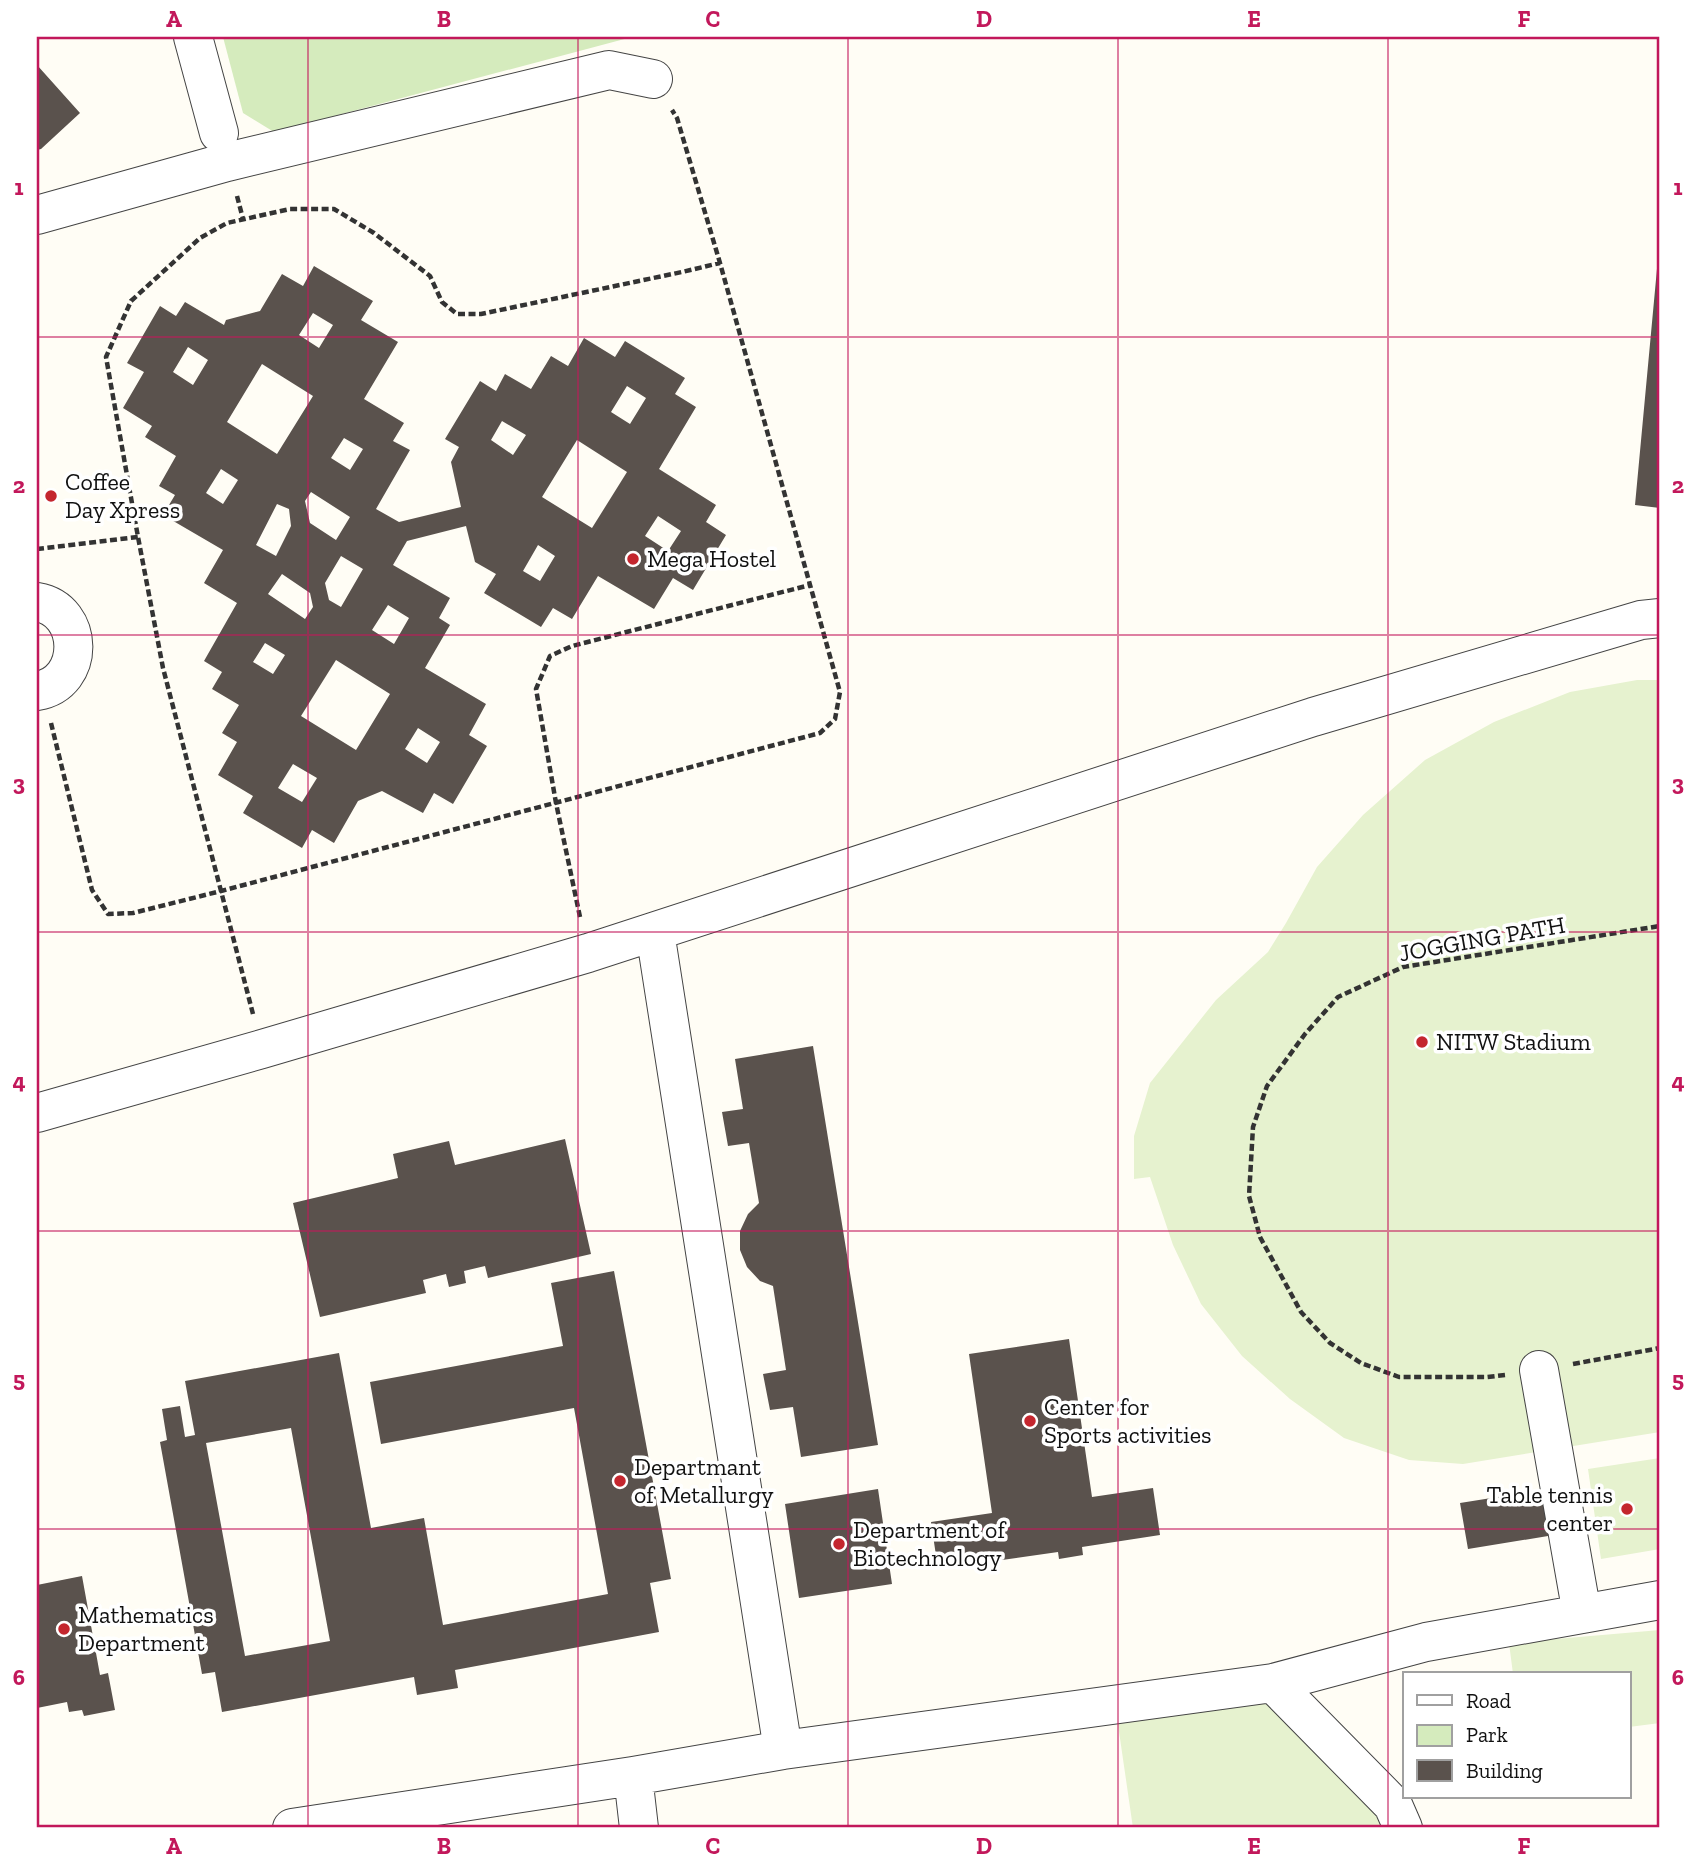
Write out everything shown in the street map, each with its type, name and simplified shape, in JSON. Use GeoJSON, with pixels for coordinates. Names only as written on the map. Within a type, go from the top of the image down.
{"type":"FeatureCollection","features":[{"type":"Feature","properties":{"kind":"street"},"geometry":{"type":"LineString","coordinates":[[193,37],[219,133]]}},
{"type":"Feature","properties":{"kind":"street"},"geometry":{"type":"LineString","coordinates":[[37,215],[227,162],[609,70],[653,79]]}},
{"type":"Feature","properties":{"kind":"street"},"geometry":{"type":"LineString","coordinates":[[37,602],[57,611],[67,622],[73,636],[74,652],[70,667],[62,679],[41,691]]}},
{"type":"Feature","properties":{"kind":"street"},"geometry":{"type":"LineString","coordinates":[[37,1113],[588,953],[1313,717],[1641,620],[1660,618]]}},
{"type":"Feature","properties":{"kind":"street"},"geometry":{"type":"LineString","coordinates":[[655,932],[783,1750]]}},
{"type":"Feature","properties":{"kind":"street"},"geometry":{"type":"LineString","coordinates":[[1539,1370],[1581,1614]]}},
{"type":"Feature","properties":{"kind":"street"},"geometry":{"type":"LineString","coordinates":[[292,1828],[633,1776],[783,1750],[1273,1683],[1426,1642],[1660,1600]]}},
{"type":"Feature","properties":{"kind":"street"},"geometry":{"type":"LineString","coordinates":[[1273,1683],[1393,1805],[1403,1828]]}},
{"type":"Feature","properties":{"kind":"street"},"geometry":{"type":"LineString","coordinates":[[633,1776],[639,1828]]}},
{"type":"Feature","properties":{"kind":"path"},"geometry":{"type":"LineString","coordinates":[[41,691],[92,890],[108,915],[133,913],[221,891],[820,733],[835,719],[841,692],[720,263],[677,118],[653,79]]}},
{"type":"Feature","properties":{"kind":"path"},"geometry":{"type":"LineString","coordinates":[[262,1049],[163,668],[106,357],[131,301],[200,238],[226,223],[290,209],[334,209],[374,233],[430,276],[442,302],[457,314],[481,314],[720,263]]}},
{"type":"Feature","properties":{"kind":"path"},"geometry":{"type":"LineString","coordinates":[[37,549],[138,537]]}},
{"type":"Feature","properties":{"kind":"path"},"geometry":{"type":"LineString","coordinates":[[588,953],[556,803],[536,689],[550,656],[572,646],[810,585]]}},
{"type":"Feature","properties":{"kind":"path","name":"JOGGING PATH"},"geometry":{"type":"LineString","coordinates":[[1660,926],[1403,967],[1338,997],[1305,1034],[1267,1086],[1253,1127],[1249,1196],[1260,1237],[1301,1312],[1329,1343],[1361,1363],[1399,1377],[1487,1377],[1660,1348]]}},
{"type":"Feature","properties":{"kind":"green space"},"geometry":{"type":"Polygon","coordinates":[[[223,37],[632,37],[274,132],[243,113],[223,37]]]}},
{"type":"Feature","properties":{"kind":"green space","name":"NITW Stadium"},"geometry":{"type":"Polygon","coordinates":[[[1637,680],[1660,680],[1660,1432],[1463,1464],[1409,1460],[1344,1438],[1290,1399],[1242,1356],[1201,1304],[1173,1245],[1150,1177],[1134,1179],[1134,1136],[1150,1083],[1216,1000],[1268,952],[1317,867],[1363,815],[1425,760],[1494,722],[1570,692],[1637,680]]]}},
{"type":"Feature","properties":{"kind":"green space","name":"Table tennis center"},"geometry":{"type":"Polygon","coordinates":[[[1660,1458],[1660,1549],[1601,1559],[1588,1469],[1660,1458]]]}},
{"type":"Feature","properties":{"kind":"green space"},"geometry":{"type":"Polygon","coordinates":[[[1660,1630],[1660,1723],[1630,1727],[1630,1672],[1513,1672],[1509,1643],[1660,1630]]]}},
{"type":"Feature","properties":{"kind":"green space"},"geometry":{"type":"Polygon","coordinates":[[[1273,1683],[1397,1828],[1133,1828],[1115,1704],[1273,1683]]]}},
{"type":"Feature","properties":{"kind":"building"},"geometry":{"type":"Polygon","coordinates":[[[37,65],[80,113],[37,150],[37,65]]]}},
{"type":"Feature","properties":{"kind":"building"},"geometry":{"type":"Polygon","coordinates":[[[1660,258],[1660,508],[1635,505],[1660,258]]]}},
{"type":"Feature","properties":{"kind":"building","name":"Mega Hostel"},"geometry":{"type":"Polygon","coordinates":[[[314,266],[373,301],[361,320],[398,342],[364,399],[404,423],[393,441],[410,450],[376,509],[399,522],[461,507],[451,462],[459,447],[445,439],[480,381],[496,391],[505,374],[531,389],[551,356],[568,366],[584,338],[615,357],[625,341],[685,378],[675,394],[696,407],[659,469],[716,505],[706,522],[726,535],[693,590],[673,578],[654,609],[598,576],[572,619],[553,608],[541,627],[484,593],[496,574],[475,562],[466,526],[407,541],[393,565],[450,598],[439,618],[450,625],[425,668],[486,704],[469,735],[487,746],[453,804],[434,793],[423,813],[382,791],[358,801],[334,843],[312,830],[302,848],[243,813],[253,796],[218,775],[237,742],[222,733],[239,705],[212,689],[222,672],[204,661],[237,603],[204,583],[223,550],[163,515],[175,495],[159,486],[176,456],[145,437],[152,426],[123,408],[144,372],[127,363],[160,306],[176,316],[185,302],[224,325],[226,320],[260,311],[282,274],[303,286],[314,266]],[[313,313],[299,335],[319,348],[333,325],[313,313]],[[188,347],[173,372],[193,385],[208,360],[188,347]],[[262,364],[227,422],[277,454],[313,396],[262,364]],[[627,386],[611,412],[630,424],[646,398],[627,386]],[[502,421],[491,440],[513,455],[526,435],[502,421]],[[344,438],[331,458],[350,470],[363,449],[344,438]],[[577,440],[542,497],[592,528],[627,472],[577,440]],[[221,469],[206,493],[223,504],[238,480],[221,469]],[[311,492],[305,501],[310,523],[336,540],[350,517],[311,492]],[[277,504],[256,545],[276,556],[291,526],[289,509],[277,504]],[[658,516],[645,536],[668,551],[681,531],[658,516]],[[538,545],[523,571],[540,581],[555,556],[538,545]],[[341,556],[325,583],[329,600],[341,607],[363,569],[341,556]],[[282,574],[268,594],[305,619],[313,607],[310,593],[282,574]],[[388,605],[372,630],[394,644],[409,618],[388,605]],[[265,643],[253,662],[273,674],[285,655],[265,643]],[[336,660],[301,716],[356,750],[390,694],[336,660]],[[418,728],[405,749],[427,763],[440,742],[418,728]],[[293,764],[278,788],[302,802],[317,778],[293,764]]]}},
{"type":"Feature","properties":{"kind":"building","name":"Coffee Day Xpress"},"geometry":{"type":"Polygon","coordinates":[[[55,490],[57,500],[47,501],[45,492],[55,490]]]}},
{"type":"Feature","properties":{"kind":"building"},"geometry":{"type":"Polygon","coordinates":[[[813,1046],[878,1445],[801,1457],[793,1407],[770,1410],[763,1374],[786,1370],[773,1286],[760,1281],[747,1267],[740,1250],[740,1231],[748,1214],[759,1203],[749,1143],[728,1146],[722,1112],[743,1109],[735,1059],[813,1046]]]}},
{"type":"Feature","properties":{"kind":"building"},"geometry":{"type":"Polygon","coordinates":[[[565,1139],[591,1254],[488,1278],[485,1266],[464,1271],[466,1283],[449,1287],[446,1274],[423,1280],[426,1293],[320,1317],[293,1203],[398,1178],[393,1154],[449,1141],[455,1165],[565,1139]]]}},
{"type":"Feature","properties":{"kind":"building","name":"Departmant of Metallurgy"},"geometry":{"type":"Polygon","coordinates":[[[614,1271],[671,1579],[650,1583],[659,1632],[455,1670],[458,1688],[417,1695],[414,1677],[222,1712],[215,1672],[202,1674],[160,1442],[167,1440],[162,1409],[180,1406],[185,1437],[195,1435],[185,1381],[339,1353],[371,1528],[424,1518],[443,1625],[608,1594],[574,1408],[381,1444],[370,1382],[563,1346],[551,1283],[614,1271]],[[291,1428],[206,1443],[245,1656],[330,1641],[291,1428]]]}},
{"type":"Feature","properties":{"kind":"building","name":"Center for Sports activities"},"geometry":{"type":"Polygon","coordinates":[[[1069,1339],[1092,1497],[1153,1488],[1160,1535],[1082,1547],[1083,1555],[1059,1559],[1058,1552],[938,1569],[931,1522],[992,1513],[969,1354],[1069,1339]]]}},
{"type":"Feature","properties":{"kind":"building","name":"Department of Biotechnology"},"geometry":{"type":"Polygon","coordinates":[[[878,1489],[892,1584],[799,1598],[785,1504],[878,1489]]]}},
{"type":"Feature","properties":{"kind":"building"},"geometry":{"type":"Polygon","coordinates":[[[1547,1489],[1554,1535],[1468,1549],[1460,1503],[1547,1489]]]}},
{"type":"Feature","properties":{"kind":"building","name":"Mathematics Department"},"geometry":{"type":"Polygon","coordinates":[[[82,1576],[100,1675],[108,1673],[115,1710],[84,1716],[82,1710],[69,1712],[67,1702],[37,1708],[37,1585],[82,1576]]]}},
{"type":"Feature","properties":{"kind":"place","name":"Coffee Day Xpress"},"geometry":{"type":"Point","coordinates":[51,496]}},
{"type":"Feature","properties":{"kind":"place","name":"Mega Hostel"},"geometry":{"type":"Point","coordinates":[633,559]}},
{"type":"Feature","properties":{"kind":"place","name":"NITW Stadium"},"geometry":{"type":"Point","coordinates":[1422,1042]}},
{"type":"Feature","properties":{"kind":"place","name":"Center for Sports activities"},"geometry":{"type":"Point","coordinates":[1030,1421]}},
{"type":"Feature","properties":{"kind":"place","name":"Departmant of Metallurgy"},"geometry":{"type":"Point","coordinates":[620,1481]}},
{"type":"Feature","properties":{"kind":"place","name":"Table tennis center"},"geometry":{"type":"Point","coordinates":[1627,1509]}},
{"type":"Feature","properties":{"kind":"place","name":"Department of Biotechnology"},"geometry":{"type":"Point","coordinates":[839,1544]}},
{"type":"Feature","properties":{"kind":"place","name":"Mathematics Department"},"geometry":{"type":"Point","coordinates":[64,1629]}}]}
